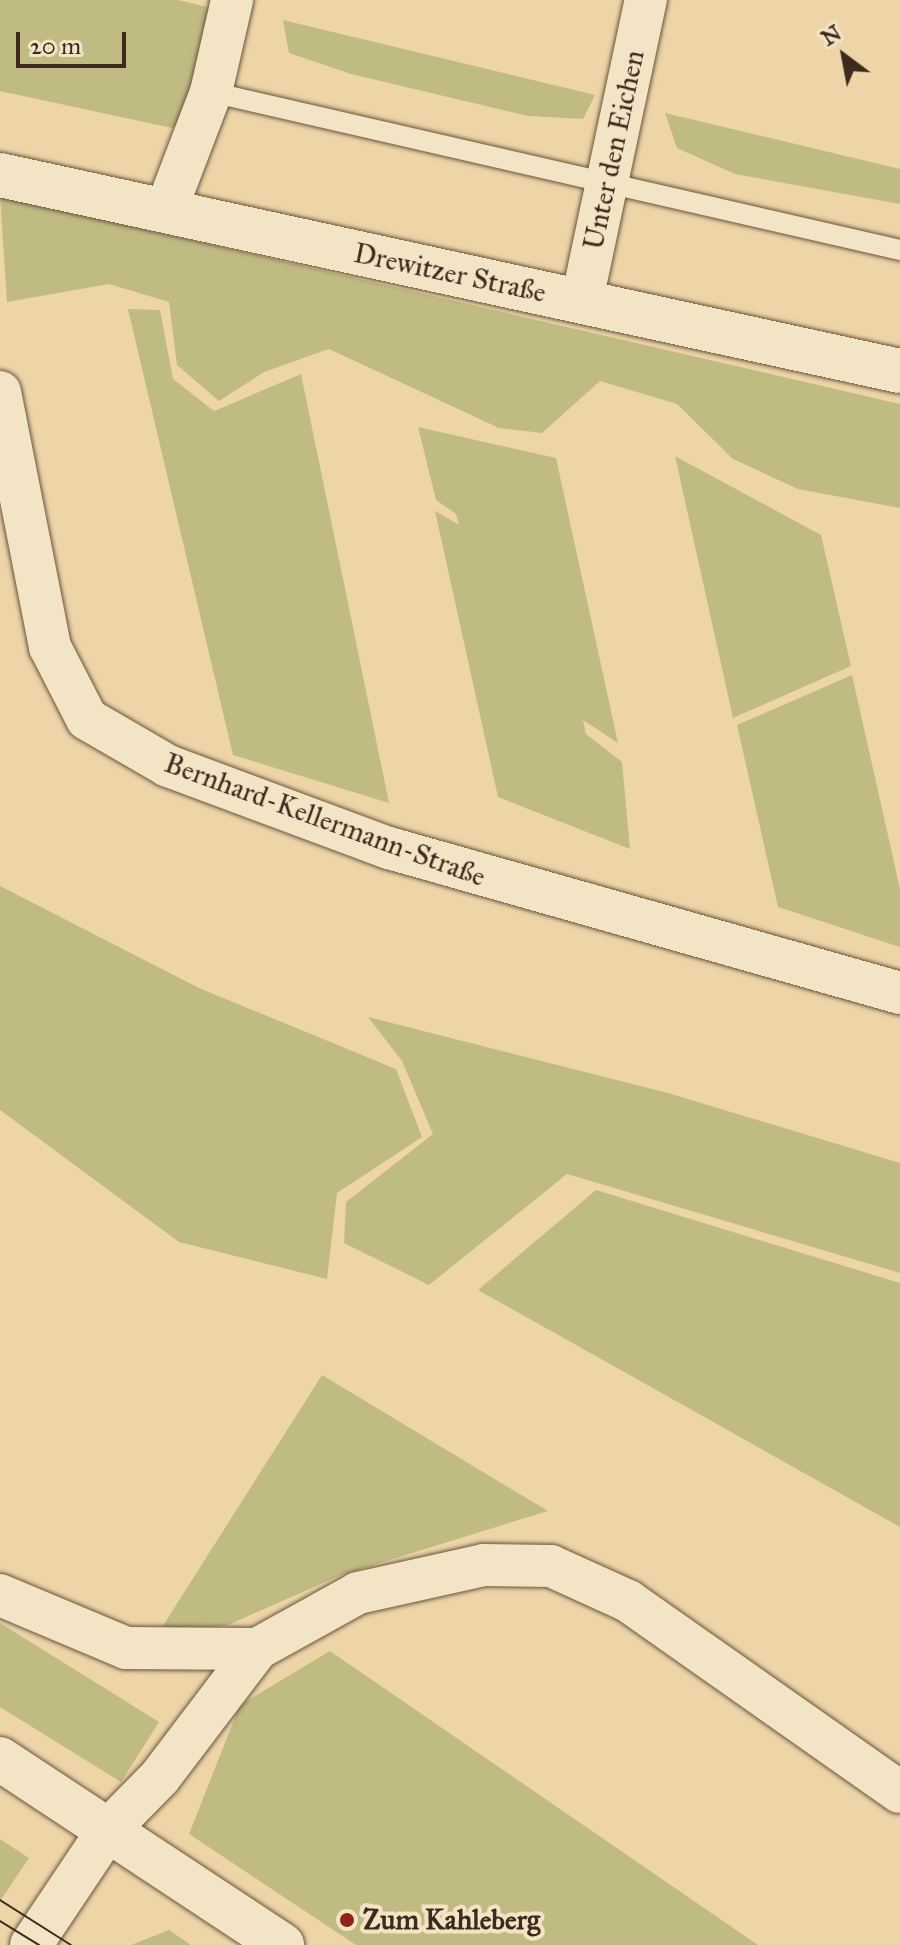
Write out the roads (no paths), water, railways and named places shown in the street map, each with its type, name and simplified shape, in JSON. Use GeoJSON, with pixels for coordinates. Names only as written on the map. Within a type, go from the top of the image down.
{"type":"FeatureCollection","features":[{"type":"Feature","properties":{"kind":"street"},"geometry":{"type":"LineString","coordinates":[[166,210],[211,92],[232,0]]}},
{"type":"Feature","properties":{"kind":"street","name":"Unter den Eichen"},"geometry":{"type":"LineString","coordinates":[[582,300],[646,0]]}},
{"type":"Feature","properties":{"kind":"street","name":"Drewitzer Straße"},"geometry":{"type":"LineString","coordinates":[[0,175],[900,371]]}},
{"type":"Feature","properties":{"kind":"street","name":"Bernhard-Kellermann-Straße"},"geometry":{"type":"LineString","coordinates":[[0,392],[50,647],[87,719],[168,766],[389,848],[779,965],[900,993]]}},
{"type":"Feature","properties":{"kind":"street"},"geometry":{"type":"LineString","coordinates":[[31,1945],[108,1830],[160,1777],[257,1649],[358,1593],[484,1565],[551,1566],[628,1601],[900,1792]]}},
{"type":"Feature","properties":{"kind":"street"},"geometry":{"type":"LineString","coordinates":[[0,1595],[126,1648],[257,1649]]}},
{"type":"Feature","properties":{"kind":"street"},"geometry":{"type":"LineString","coordinates":[[0,1759],[282,1945]]}},
{"type":"Feature","properties":{"kind":"lane"},"geometry":{"type":"LineString","coordinates":[[211,92],[607,180],[900,250]]}},
{"type":"Feature","properties":{"kind":"tram line"},"geometry":{"type":"LineString","coordinates":[[0,1900],[71,1945]]}},
{"type":"Feature","properties":{"kind":"tram line"},"geometry":{"type":"LineString","coordinates":[[0,1921],[39,1945]]}},
{"type":"Feature","properties":{"kind":"place","name":"Zum Kahleberg"},"geometry":{"type":"Point","coordinates":[347,1920]}}]}
